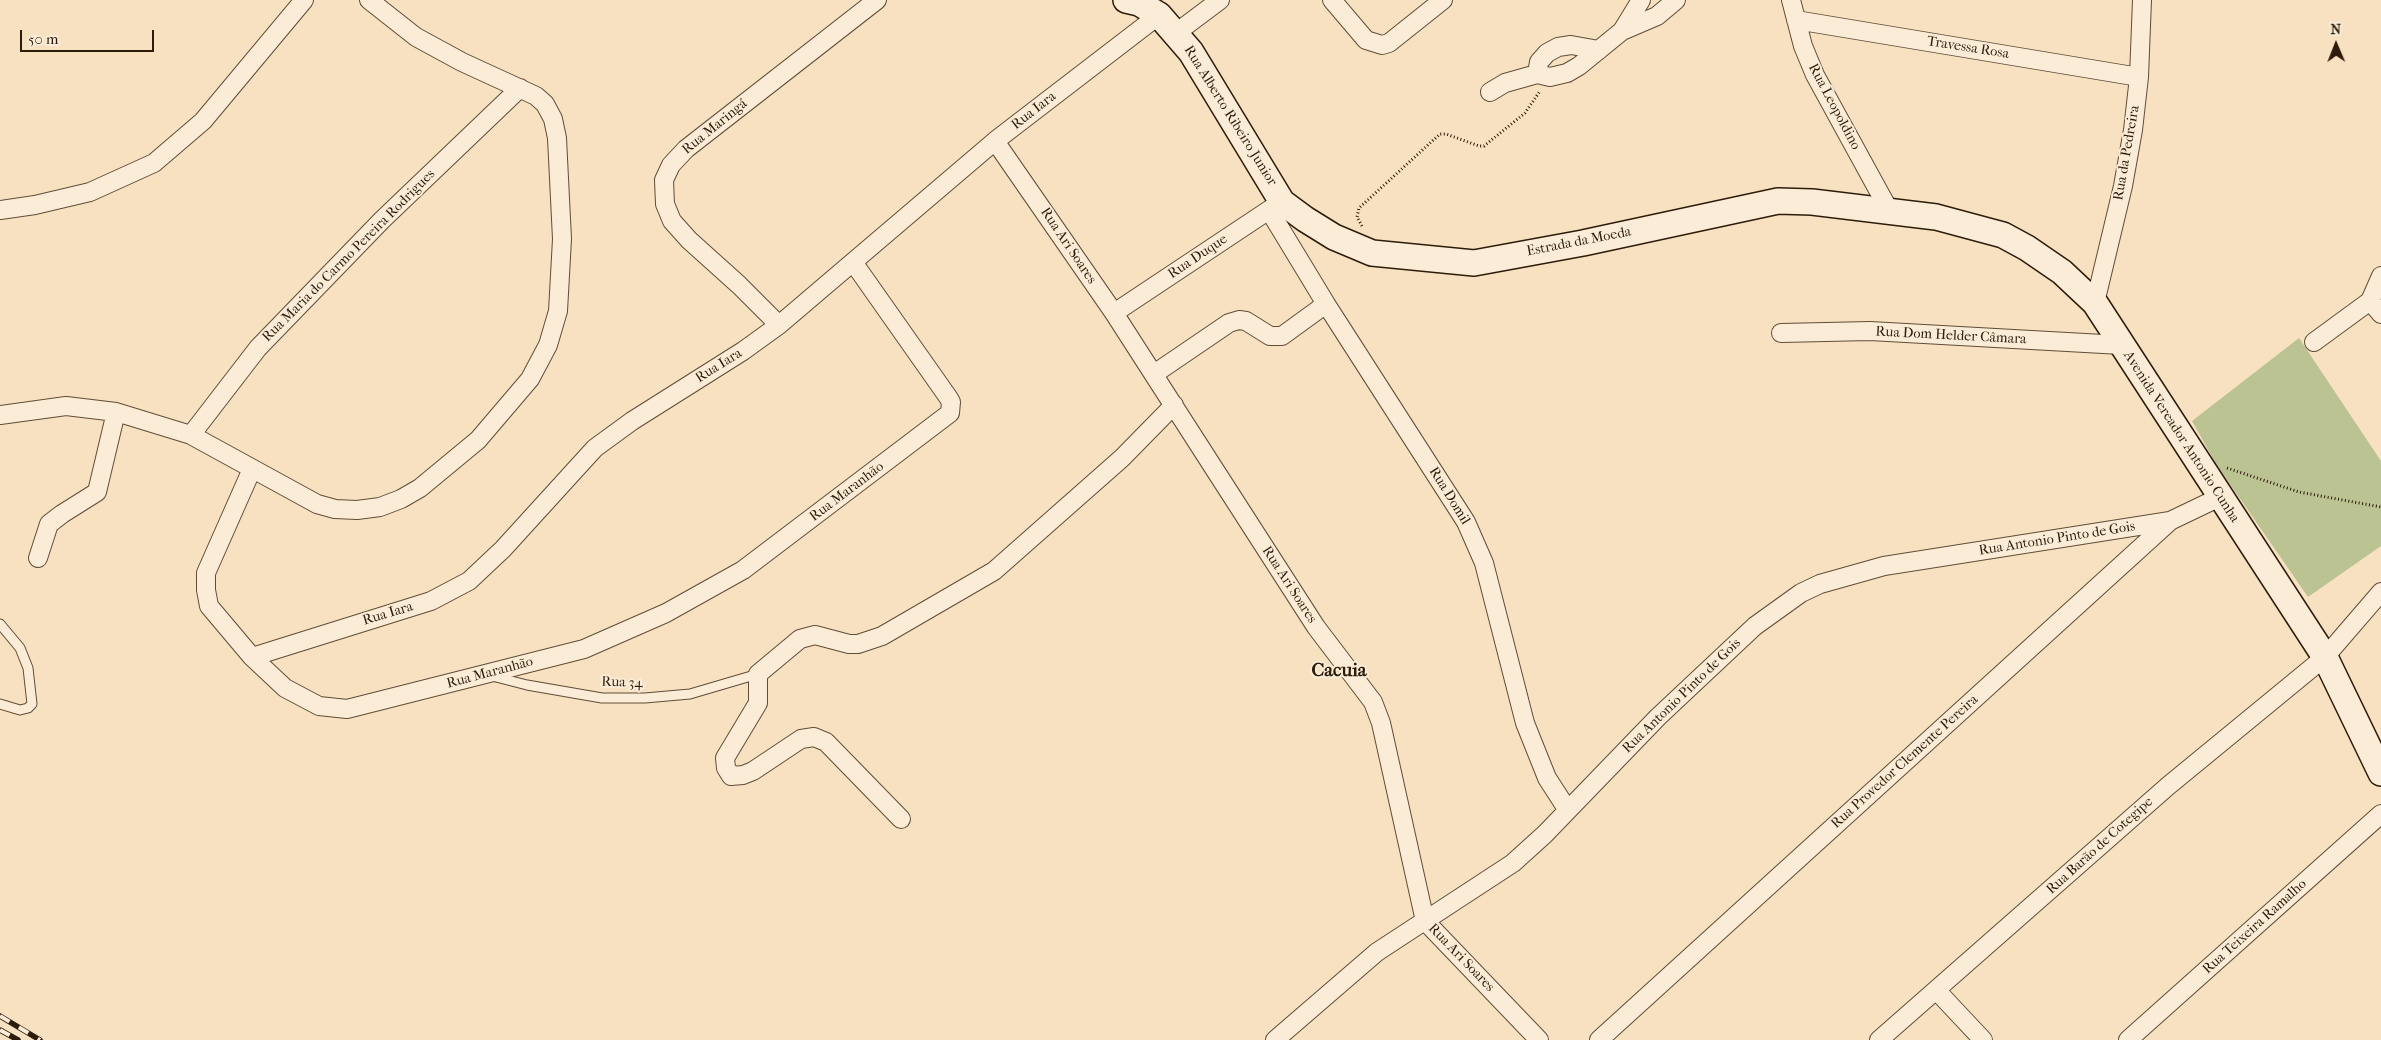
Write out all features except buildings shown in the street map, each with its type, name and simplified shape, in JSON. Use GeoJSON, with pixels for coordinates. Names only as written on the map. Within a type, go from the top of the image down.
{"type":"FeatureCollection","features":[{"type":"Feature","properties":{"kind":"main road","name":"Rua Alberto Ribeiro Junior"},"geometry":{"type":"LineString","coordinates":[[1141,5],[1176,33],[1191,52],[1276,206]]}},
{"type":"Feature","properties":{"kind":"main road","name":"Estrada da Moeda"},"geometry":{"type":"LineString","coordinates":[[1276,206],[1305,219],[1334,237],[1372,254],[1474,263],[1583,243],[1778,201],[1812,202],[1889,210]]}},
{"type":"Feature","properties":{"kind":"main road","name":"Avenida Vereador Antonio Cunha"},"geometry":{"type":"LineString","coordinates":[[1889,210],[1936,216],[2003,235],[2027,248],[2062,272],[2095,303],[2197,463],[2325,657],[2381,772]]}},
{"type":"Feature","properties":{"kind":"street"},"geometry":{"type":"LineString","coordinates":[[0,210],[35,205],[90,192],[154,163],[203,121],[304,0]]}},
{"type":"Feature","properties":{"kind":"street"},"geometry":{"type":"LineString","coordinates":[[0,415],[66,406],[116,412],[191,436],[317,504],[335,509],[357,510],[380,507],[401,499],[420,488],[478,440],[530,379],[548,344],[558,311],[562,239],[557,138],[553,118],[541,100],[520,88],[462,62],[416,37],[369,0]]}},
{"type":"Feature","properties":{"kind":"street","name":"Rua Maringá"},"geometry":{"type":"LineString","coordinates":[[779,325],[739,285],[689,240],[672,221],[665,204],[664,180],[671,166],[686,149],[877,0]]}},
{"type":"Feature","properties":{"kind":"street"},"geometry":{"type":"LineString","coordinates":[[1176,33],[1220,0]]}},
{"type":"Feature","properties":{"kind":"street"},"geometry":{"type":"LineString","coordinates":[[1332,0],[1366,40],[1382,45],[1389,43],[1443,0]]}},
{"type":"Feature","properties":{"kind":"street"},"geometry":{"type":"LineString","coordinates":[[1622,31],[1640,0]]}},
{"type":"Feature","properties":{"kind":"street"},"geometry":{"type":"LineString","coordinates":[[1490,92],[1505,83],[1544,75],[1567,73],[1622,31],[1657,16],[1676,0]]}},
{"type":"Feature","properties":{"kind":"street","name":"Rua Leopoldino"},"geometry":{"type":"LineString","coordinates":[[1791,0],[1803,46],[1815,75],[1889,210]]}},
{"type":"Feature","properties":{"kind":"street","name":"Rua da Pedreira"},"geometry":{"type":"LineString","coordinates":[[2095,303],[2124,186],[2139,77],[2142,0]]}},
{"type":"Feature","properties":{"kind":"street","name":"Rua Iara"},"geometry":{"type":"LineString","coordinates":[[252,657],[431,600],[469,581],[503,549],[595,448],[632,421],[743,351],[779,325],[995,141],[1141,5]]}},
{"type":"Feature","properties":{"kind":"street","name":"Travessa Rosa"},"geometry":{"type":"LineString","coordinates":[[1796,20],[2139,77]]}},
{"type":"Feature","properties":{"kind":"street"},"geometry":{"type":"LineString","coordinates":[[1544,75],[1539,62],[1547,53],[1558,47],[1571,45],[1599,50]]}},
{"type":"Feature","properties":{"kind":"street","name":"Rua Maria do Carmo Pereira Rodrigues"},"geometry":{"type":"LineString","coordinates":[[191,436],[258,348],[382,220],[520,88]]}},
{"type":"Feature","properties":{"kind":"street","name":"Rua Ari Soares"},"geometry":{"type":"LineString","coordinates":[[995,141],[1114,313],[1312,621],[1373,702],[1381,723],[1426,921],[1539,1040]]}},
{"type":"Feature","properties":{"kind":"street","name":"Rua Domil"},"geometry":{"type":"LineString","coordinates":[[1276,206],[1326,304],[1466,522],[1484,563],[1525,723],[1547,778],[1568,809]]}},
{"type":"Feature","properties":{"kind":"street","name":"Rua Duque"},"geometry":{"type":"LineString","coordinates":[[1114,313],[1276,206]]}},
{"type":"Feature","properties":{"kind":"street","name":"Rua Maranhão"},"geometry":{"type":"LineString","coordinates":[[252,469],[206,573],[209,606],[252,657],[285,688],[319,706],[347,709],[584,649],[666,613],[743,570],[950,413],[951,402],[948,397],[852,262]]}},
{"type":"Feature","properties":{"kind":"street"},"geometry":{"type":"LineString","coordinates":[[2314,342],[2375,307],[2381,276]]}},
{"type":"Feature","properties":{"kind":"street"},"geometry":{"type":"LineString","coordinates":[[1154,374],[1229,323],[1239,320],[1246,321],[1270,336],[1282,336],[1326,304]]}},
{"type":"Feature","properties":{"kind":"street","name":"Rua Dom Helder Câmara"},"geometry":{"type":"LineString","coordinates":[[1781,333],[1870,331],[2121,345]]}},
{"type":"Feature","properties":{"kind":"street"},"geometry":{"type":"LineString","coordinates":[[901,820],[826,742],[814,737],[801,739],[752,771],[743,775],[731,776],[726,768],[725,758],[758,703],[758,674],[800,639],[815,635],[849,644],[858,644],[874,638],[994,571],[1122,458],[1174,405]]}},
{"type":"Feature","properties":{"kind":"street"},"geometry":{"type":"LineString","coordinates":[[38,558],[49,524],[62,514],[91,498],[97,492],[116,412]]}},
{"type":"Feature","properties":{"kind":"street","name":"Rua Provedor Clemente Pereira"},"geometry":{"type":"LineString","coordinates":[[1600,1040],[2170,521],[2220,497]]}},
{"type":"Feature","properties":{"kind":"street","name":"Rua Antonio Pinto de Gois"},"geometry":{"type":"LineString","coordinates":[[1275,1040],[1377,952],[1513,863],[1545,834],[1658,717],[1756,626],[1801,593],[1820,584],[1884,566],[2170,521]]}},
{"type":"Feature","properties":{"kind":"street","name":"Rua Barão de Cotegipe"},"geometry":{"type":"LineString","coordinates":[[1880,1040],[2168,786],[2325,657],[2381,592]]}},
{"type":"Feature","properties":{"kind":"street","name":"Rua Teixeira Ramalho"},"geometry":{"type":"LineString","coordinates":[[2128,1040],[2381,814]]}},
{"type":"Feature","properties":{"kind":"street"},"geometry":{"type":"LineString","coordinates":[[1937,991],[1983,1040]]}},
{"type":"Feature","properties":{"kind":"lane"},"geometry":{"type":"LineString","coordinates":[[0,624],[20,648],[28,668],[32,704],[28,708],[20,710],[0,704]]}},
{"type":"Feature","properties":{"kind":"lane","name":"Rua 34"},"geometry":{"type":"LineString","coordinates":[[484,674],[527,685],[602,698],[645,698],[690,694],[758,674]]}},
{"type":"Feature","properties":{"kind":"path"},"geometry":{"type":"LineString","coordinates":[[1372,254],[1366,234],[1357,217],[1359,208],[1440,134],[1446,134],[1479,146],[1484,146],[1525,113],[1544,75]]}},
{"type":"Feature","properties":{"kind":"path"},"geometry":{"type":"LineString","coordinates":[[2197,463],[2216,464],[2299,492],[2381,507]]}},
{"type":"Feature","properties":{"kind":"green space"},"geometry":{"type":"Polygon","coordinates":[[[2299,338],[2381,461],[2381,546],[2308,597],[2216,464],[2192,421],[2299,338]]]}},
{"type":"Feature","properties":{"kind":"railway"},"geometry":{"type":"LineString","coordinates":[[0,1016],[40,1040]]}},
{"type":"Feature","properties":{"kind":"railway"},"geometry":{"type":"LineString","coordinates":[[0,1030],[18,1040]]}},
{"type":"Feature","properties":{"kind":"district","name":"Cacuia"},"geometry":{"type":"Point","coordinates":[1339,671]}}]}
